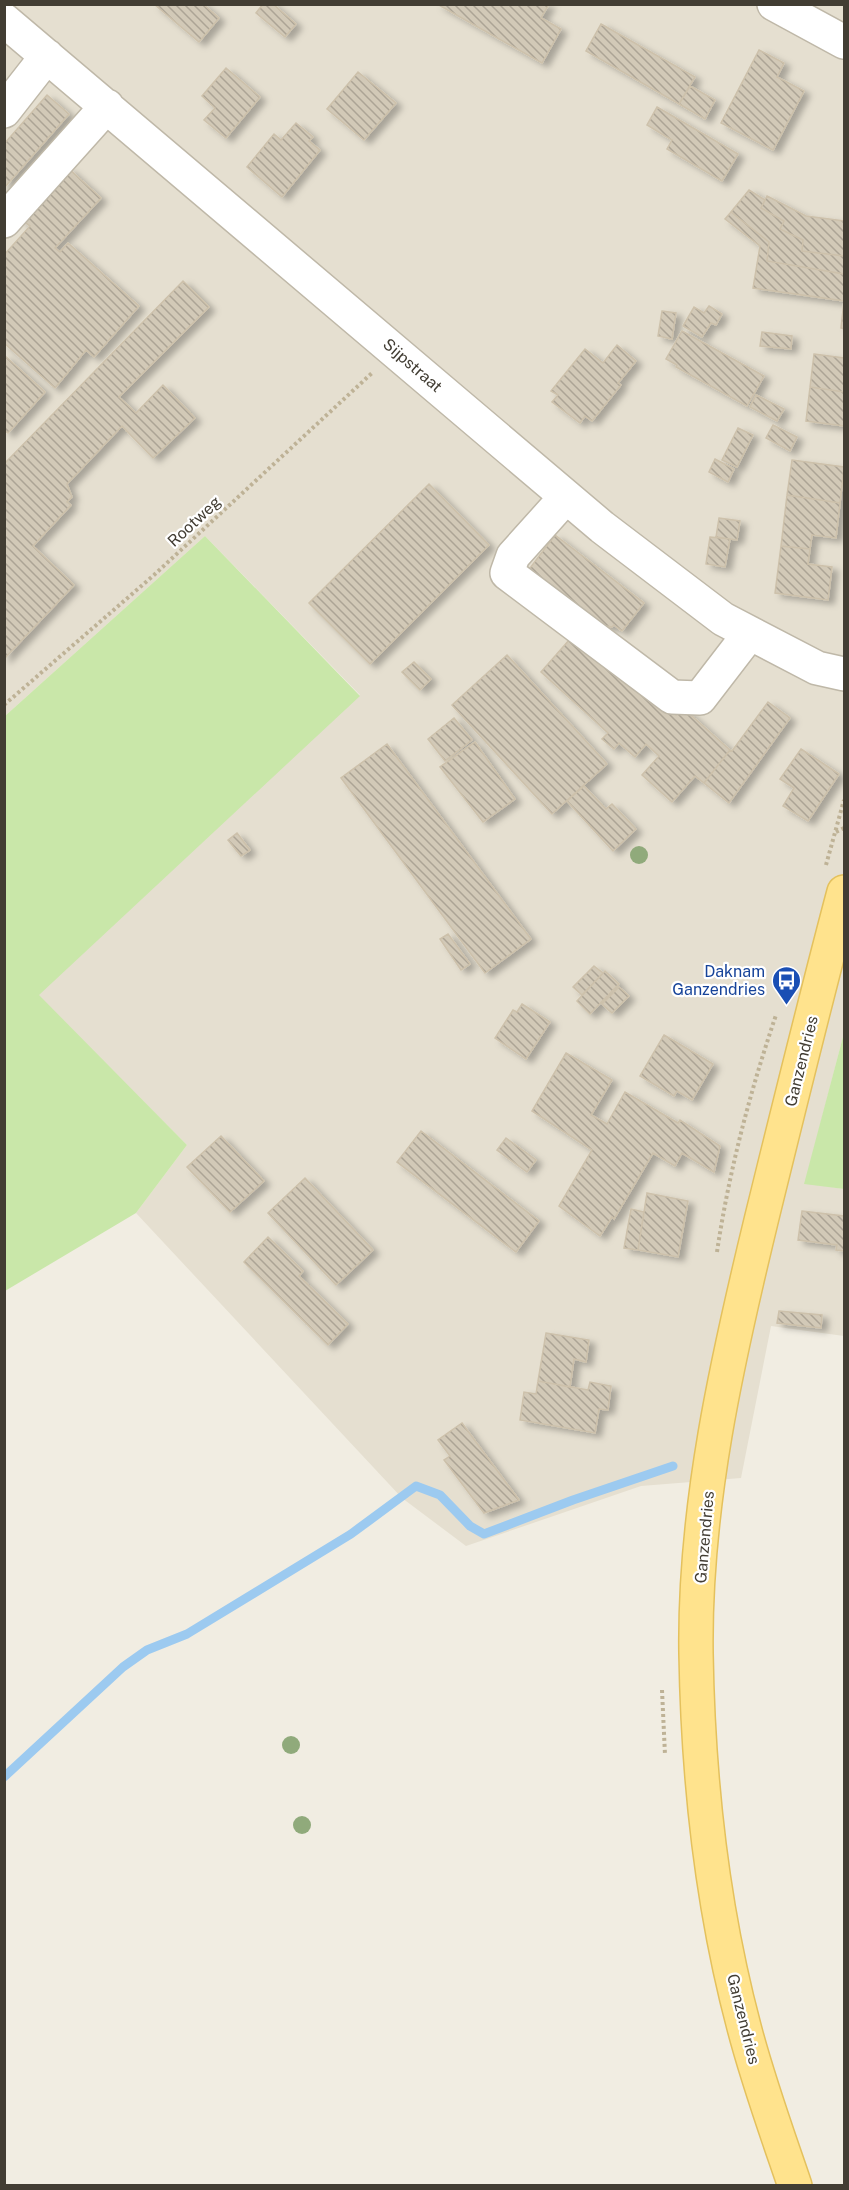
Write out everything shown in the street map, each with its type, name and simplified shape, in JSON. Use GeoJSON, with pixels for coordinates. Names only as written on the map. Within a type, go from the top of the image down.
{"type":"FeatureCollection","features":[{"type":"Feature","properties":{"kind":"main road","name":"Ganzendries"},"geometry":{"type":"LineString","coordinates":[[795,2186],[744,2026],[724,1935],[700,1744],[696,1650],[701,1549],[721,1398],[779,1147],[844,892]]}},
{"type":"Feature","properties":{"kind":"street"},"geometry":{"type":"LineString","coordinates":[[774,4],[844,42]]}},
{"type":"Feature","properties":{"kind":"street","name":"Sijpstraat"},"geometry":{"type":"LineString","coordinates":[[4,20],[397,350],[565,498],[723,620],[817,668],[844,674]]}},
{"type":"Feature","properties":{"kind":"street"},"geometry":{"type":"LineString","coordinates":[[4,111],[47,56]]}},
{"type":"Feature","properties":{"kind":"street"},"geometry":{"type":"LineString","coordinates":[[4,221],[107,106]]}},
{"type":"Feature","properties":{"kind":"street"},"geometry":{"type":"LineString","coordinates":[[565,498],[513,556],[507,573],[672,697],[700,698],[750,633]]}},
{"type":"Feature","properties":{"kind":"path","name":"Rootweg"},"geometry":{"type":"LineString","coordinates":[[4,705],[154,575],[397,350]]}},
{"type":"Feature","properties":{"kind":"path"},"geometry":{"type":"LineString","coordinates":[[836,832],[844,828]]}},
{"type":"Feature","properties":{"kind":"shaded area"},"geometry":{"type":"Polygon","coordinates":[[[5,5],[844,5],[844,1033],[805,1183],[844,1189],[844,1336],[771,1326],[741,1478],[641,1486],[466,1546],[402,1498],[136,1213],[187,1145],[38,995],[360,695],[205,536],[5,716],[5,5]]]}},
{"type":"Feature","properties":{"kind":"green space"},"geometry":{"type":"Polygon","coordinates":[[[205,536],[360,696],[39,995],[187,1145],[136,1213],[5,1291],[5,716],[205,536]]]}},
{"type":"Feature","properties":{"kind":"green space"},"geometry":{"type":"Polygon","coordinates":[[[844,1033],[844,1189],[804,1184],[844,1033]]]}},
{"type":"Feature","properties":{"kind":"building"},"geometry":{"type":"Polygon","coordinates":[[[154,4],[203,4],[219,18],[199,42],[154,4]]]}},
{"type":"Feature","properties":{"kind":"building"},"geometry":{"type":"Polygon","coordinates":[[[263,4],[273,4],[296,24],[285,37],[256,13],[263,4]]]}},
{"type":"Feature","properties":{"kind":"building"},"geometry":{"type":"Polygon","coordinates":[[[437,4],[549,4],[541,18],[561,29],[542,63],[437,4]]]}},
{"type":"Feature","properties":{"kind":"building"},"geometry":{"type":"Polygon","coordinates":[[[601,24],[695,77],[679,104],[586,51],[601,24]]]}},
{"type":"Feature","properties":{"kind":"building"},"geometry":{"type":"Polygon","coordinates":[[[759,50],[784,63],[777,77],[804,91],[773,150],[721,123],[759,50]]]}},
{"type":"Feature","properties":{"kind":"building"},"geometry":{"type":"Polygon","coordinates":[[[226,68],[260,97],[226,138],[204,120],[215,108],[202,96],[226,68]]]}},
{"type":"Feature","properties":{"kind":"building"},"geometry":{"type":"Polygon","coordinates":[[[358,72],[396,103],[364,140],[327,109],[358,72]]]}},
{"type":"Feature","properties":{"kind":"building"},"geometry":{"type":"Polygon","coordinates":[[[690,86],[715,100],[705,119],[679,104],[690,86]]]}},
{"type":"Feature","properties":{"kind":"building"},"geometry":{"type":"Polygon","coordinates":[[[47,95],[69,114],[4,188],[4,144],[47,95]]]}},
{"type":"Feature","properties":{"kind":"building"},"geometry":{"type":"Polygon","coordinates":[[[657,107],[738,154],[722,181],[667,149],[672,140],[647,125],[657,107]]]}},
{"type":"Feature","properties":{"kind":"building"},"geometry":{"type":"Polygon","coordinates":[[[296,123],[313,137],[309,141],[320,150],[282,197],[247,167],[274,134],[281,140],[296,123]]]}},
{"type":"Feature","properties":{"kind":"building"},"geometry":{"type":"Polygon","coordinates":[[[68,168],[101,198],[55,248],[60,252],[68,243],[139,306],[94,357],[86,350],[55,388],[4,343],[4,255],[30,226],[20,219],[68,168]]]}},
{"type":"Feature","properties":{"kind":"building"},"geometry":{"type":"Polygon","coordinates":[[[749,190],[765,200],[761,208],[784,221],[780,229],[803,240],[802,251],[844,256],[844,274],[767,261],[769,242],[731,212],[749,190]]]}},
{"type":"Feature","properties":{"kind":"building"},"geometry":{"type":"Polygon","coordinates":[[[767,196],[806,216],[844,221],[844,256],[802,251],[803,240],[780,229],[784,221],[761,208],[767,196]]]}},
{"type":"Feature","properties":{"kind":"building"},"geometry":{"type":"Polygon","coordinates":[[[731,212],[769,242],[767,261],[844,274],[844,301],[753,288],[760,246],[725,219],[731,212]]]}},
{"type":"Feature","properties":{"kind":"building"},"geometry":{"type":"Polygon","coordinates":[[[183,281],[209,307],[119,397],[136,413],[163,385],[195,418],[153,458],[122,426],[67,484],[72,497],[67,502],[71,505],[33,546],[74,585],[4,659],[4,464],[183,281]]]}},
{"type":"Feature","properties":{"kind":"building"},"geometry":{"type":"Polygon","coordinates":[[[844,301],[844,329],[841,328],[844,301]]]}},
{"type":"Feature","properties":{"kind":"building"},"geometry":{"type":"Polygon","coordinates":[[[709,306],[722,314],[716,325],[711,323],[702,337],[683,326],[694,307],[704,313],[709,306]]]}},
{"type":"Feature","properties":{"kind":"building"},"geometry":{"type":"Polygon","coordinates":[[[662,311],[676,313],[672,339],[658,336],[662,311]]]}},
{"type":"Feature","properties":{"kind":"building"},"geometry":{"type":"Polygon","coordinates":[[[682,331],[764,376],[747,406],[676,367],[677,365],[666,359],[682,331]]]}},
{"type":"Feature","properties":{"kind":"building"},"geometry":{"type":"Polygon","coordinates":[[[762,332],[792,336],[791,349],[760,346],[762,332]]]}},
{"type":"Feature","properties":{"kind":"building"},"geometry":{"type":"Polygon","coordinates":[[[617,345],[636,361],[618,383],[621,385],[592,421],[585,416],[580,423],[552,402],[558,395],[551,391],[585,349],[603,363],[617,345]]]}},
{"type":"Feature","properties":{"kind":"building"},"geometry":{"type":"Polygon","coordinates":[[[814,354],[844,358],[844,392],[810,387],[814,354]]]}},
{"type":"Feature","properties":{"kind":"building"},"geometry":{"type":"Polygon","coordinates":[[[4,355],[45,392],[8,433],[4,430],[4,355]]]}},
{"type":"Feature","properties":{"kind":"building"},"geometry":{"type":"Polygon","coordinates":[[[810,387],[844,392],[844,426],[806,421],[810,387]]]}},
{"type":"Feature","properties":{"kind":"building"},"geometry":{"type":"Polygon","coordinates":[[[756,395],[784,409],[777,421],[750,407],[756,395]]]}},
{"type":"Feature","properties":{"kind":"building"},"geometry":{"type":"Polygon","coordinates":[[[773,425],[797,437],[790,451],[766,438],[773,425]]]}},
{"type":"Feature","properties":{"kind":"building"},"geometry":{"type":"Polygon","coordinates":[[[738,428],[753,435],[737,467],[722,460],[738,428]]]}},
{"type":"Feature","properties":{"kind":"building"},"geometry":{"type":"Polygon","coordinates":[[[715,459],[734,469],[728,482],[709,472],[715,459]]]}},
{"type":"Feature","properties":{"kind":"building"},"geometry":{"type":"Polygon","coordinates":[[[792,460],[844,467],[840,503],[787,495],[792,460]]]}},
{"type":"Feature","properties":{"kind":"building"},"geometry":{"type":"Polygon","coordinates":[[[429,484],[489,545],[370,664],[309,603],[429,484]]]}},
{"type":"Feature","properties":{"kind":"building"},"geometry":{"type":"Polygon","coordinates":[[[787,495],[840,503],[836,538],[812,535],[810,549],[781,546],[787,495]]]}},
{"type":"Feature","properties":{"kind":"building"},"geometry":{"type":"Polygon","coordinates":[[[719,518],[740,521],[737,540],[716,537],[719,518]]]}},
{"type":"Feature","properties":{"kind":"building"},"geometry":{"type":"Polygon","coordinates":[[[555,535],[644,603],[622,631],[614,625],[612,627],[594,624],[527,572],[555,535]]]}},
{"type":"Feature","properties":{"kind":"building"},"geometry":{"type":"Polygon","coordinates":[[[710,537],[730,539],[725,567],[706,564],[710,537]]]}},
{"type":"Feature","properties":{"kind":"building"},"geometry":{"type":"Polygon","coordinates":[[[781,546],[810,549],[808,564],[832,567],[828,600],[775,593],[781,546]]]}},
{"type":"Feature","properties":{"kind":"building"},"geometry":{"type":"Polygon","coordinates":[[[577,631],[603,649],[676,715],[683,708],[730,750],[704,783],[695,776],[672,802],[642,775],[659,756],[646,744],[635,757],[619,743],[614,749],[602,739],[608,733],[541,672],[577,631]]]}},
{"type":"Feature","properties":{"kind":"building"},"geometry":{"type":"Polygon","coordinates":[[[507,655],[607,764],[552,814],[452,705],[507,655]]]}},
{"type":"Feature","properties":{"kind":"building"},"geometry":{"type":"Polygon","coordinates":[[[414,662],[431,679],[420,690],[402,672],[414,662]]]}},
{"type":"Feature","properties":{"kind":"building"},"geometry":{"type":"Polygon","coordinates":[[[768,702],[790,718],[729,803],[704,783],[730,750],[732,751],[768,702]]]}},
{"type":"Feature","properties":{"kind":"building"},"geometry":{"type":"Polygon","coordinates":[[[454,718],[472,740],[445,761],[428,739],[454,718]]]}},
{"type":"Feature","properties":{"kind":"building"},"geometry":{"type":"Polygon","coordinates":[[[475,742],[515,799],[483,822],[440,767],[475,742]]]}},
{"type":"Feature","properties":{"kind":"building"},"geometry":{"type":"Polygon","coordinates":[[[387,744],[531,939],[485,973],[341,778],[387,744]]]}},
{"type":"Feature","properties":{"kind":"building"},"geometry":{"type":"Polygon","coordinates":[[[801,749],[839,774],[808,821],[783,806],[794,788],[780,779],[801,749]]]}},
{"type":"Feature","properties":{"kind":"building"},"geometry":{"type":"Polygon","coordinates":[[[584,786],[606,809],[612,804],[636,829],[613,851],[567,801],[584,786]]]}},
{"type":"Feature","properties":{"kind":"building"},"geometry":{"type":"Polygon","coordinates":[[[237,833],[250,850],[241,856],[228,840],[237,833]]]}},
{"type":"Feature","properties":{"kind":"building"},"geometry":{"type":"Polygon","coordinates":[[[448,934],[470,964],[461,970],[440,939],[448,934]]]}},
{"type":"Feature","properties":{"kind":"building"},"geometry":{"type":"Polygon","coordinates":[[[594,966],[603,973],[582,995],[573,987],[594,966]]]}},
{"type":"Feature","properties":{"kind":"building"},"geometry":{"type":"Polygon","coordinates":[[[605,971],[619,984],[590,1014],[577,1001],[605,971]]]}},
{"type":"Feature","properties":{"kind":"building"},"geometry":{"type":"Polygon","coordinates":[[[619,987],[629,996],[612,1013],[602,1004],[619,987]]]}},
{"type":"Feature","properties":{"kind":"building"},"geometry":{"type":"Polygon","coordinates":[[[522,1004],[550,1022],[526,1059],[495,1038],[513,1010],[517,1012],[522,1004]]]}},
{"type":"Feature","properties":{"kind":"building"},"geometry":{"type":"Polygon","coordinates":[[[664,1035],[713,1064],[692,1100],[677,1091],[674,1096],[640,1076],[664,1035]]]}},
{"type":"Feature","properties":{"kind":"building"},"geometry":{"type":"Polygon","coordinates":[[[566,1053],[612,1080],[591,1115],[607,1124],[625,1092],[678,1123],[680,1120],[720,1146],[714,1172],[682,1153],[675,1166],[653,1153],[614,1219],[612,1217],[600,1236],[559,1206],[592,1150],[532,1111],[566,1053]]]}},
{"type":"Feature","properties":{"kind":"building"},"geometry":{"type":"Polygon","coordinates":[[[421,1131],[539,1221],[516,1252],[397,1162],[421,1131]]]}},
{"type":"Feature","properties":{"kind":"building"},"geometry":{"type":"Polygon","coordinates":[[[221,1136],[264,1181],[230,1212],[187,1167],[221,1136]]]}},
{"type":"Feature","properties":{"kind":"building"},"geometry":{"type":"Polygon","coordinates":[[[506,1138],[536,1160],[527,1172],[497,1150],[506,1138]]]}},
{"type":"Feature","properties":{"kind":"building"},"geometry":{"type":"Polygon","coordinates":[[[305,1178],[373,1250],[336,1285],[268,1213],[305,1178]]]}},
{"type":"Feature","properties":{"kind":"building"},"geometry":{"type":"Polygon","coordinates":[[[647,1193],[688,1201],[678,1257],[638,1250],[647,1193]]]}},
{"type":"Feature","properties":{"kind":"building"},"geometry":{"type":"Polygon","coordinates":[[[631,1209],[644,1212],[638,1250],[624,1248],[631,1209]]]}},
{"type":"Feature","properties":{"kind":"building"},"geometry":{"type":"Polygon","coordinates":[[[802,1211],[844,1216],[844,1251],[836,1250],[837,1245],[798,1240],[802,1211]]]}},
{"type":"Feature","properties":{"kind":"building"},"geometry":{"type":"Polygon","coordinates":[[[268,1237],[303,1271],[299,1276],[348,1324],[328,1345],[244,1262],[268,1237]]]}},
{"type":"Feature","properties":{"kind":"building"},"geometry":{"type":"Polygon","coordinates":[[[779,1311],[822,1315],[821,1328],[777,1323],[779,1311]]]}},
{"type":"Feature","properties":{"kind":"building"},"geometry":{"type":"Polygon","coordinates":[[[546,1333],[589,1340],[586,1362],[574,1359],[570,1387],[538,1381],[546,1333]]]}},
{"type":"Feature","properties":{"kind":"building"},"geometry":{"type":"Polygon","coordinates":[[[538,1381],[588,1390],[590,1382],[611,1386],[608,1410],[599,1409],[595,1433],[520,1420],[524,1392],[536,1394],[538,1381]]]}},
{"type":"Feature","properties":{"kind":"building"},"geometry":{"type":"Polygon","coordinates":[[[462,1423],[519,1500],[484,1513],[444,1460],[450,1456],[438,1440],[462,1423]]]}},
{"type":"Feature","properties":{"kind":"waterway"},"geometry":{"type":"LineString","coordinates":[[4,1777],[123,1667],[147,1650],[187,1634],[351,1534],[416,1486],[440,1495],[470,1526],[484,1534],[573,1500],[673,1466]]}},
{"type":"Feature","properties":{"kind":"place","name":"Daknam Ganzendries"},"geometry":{"type":"Point","coordinates":[786,1006]}}]}
